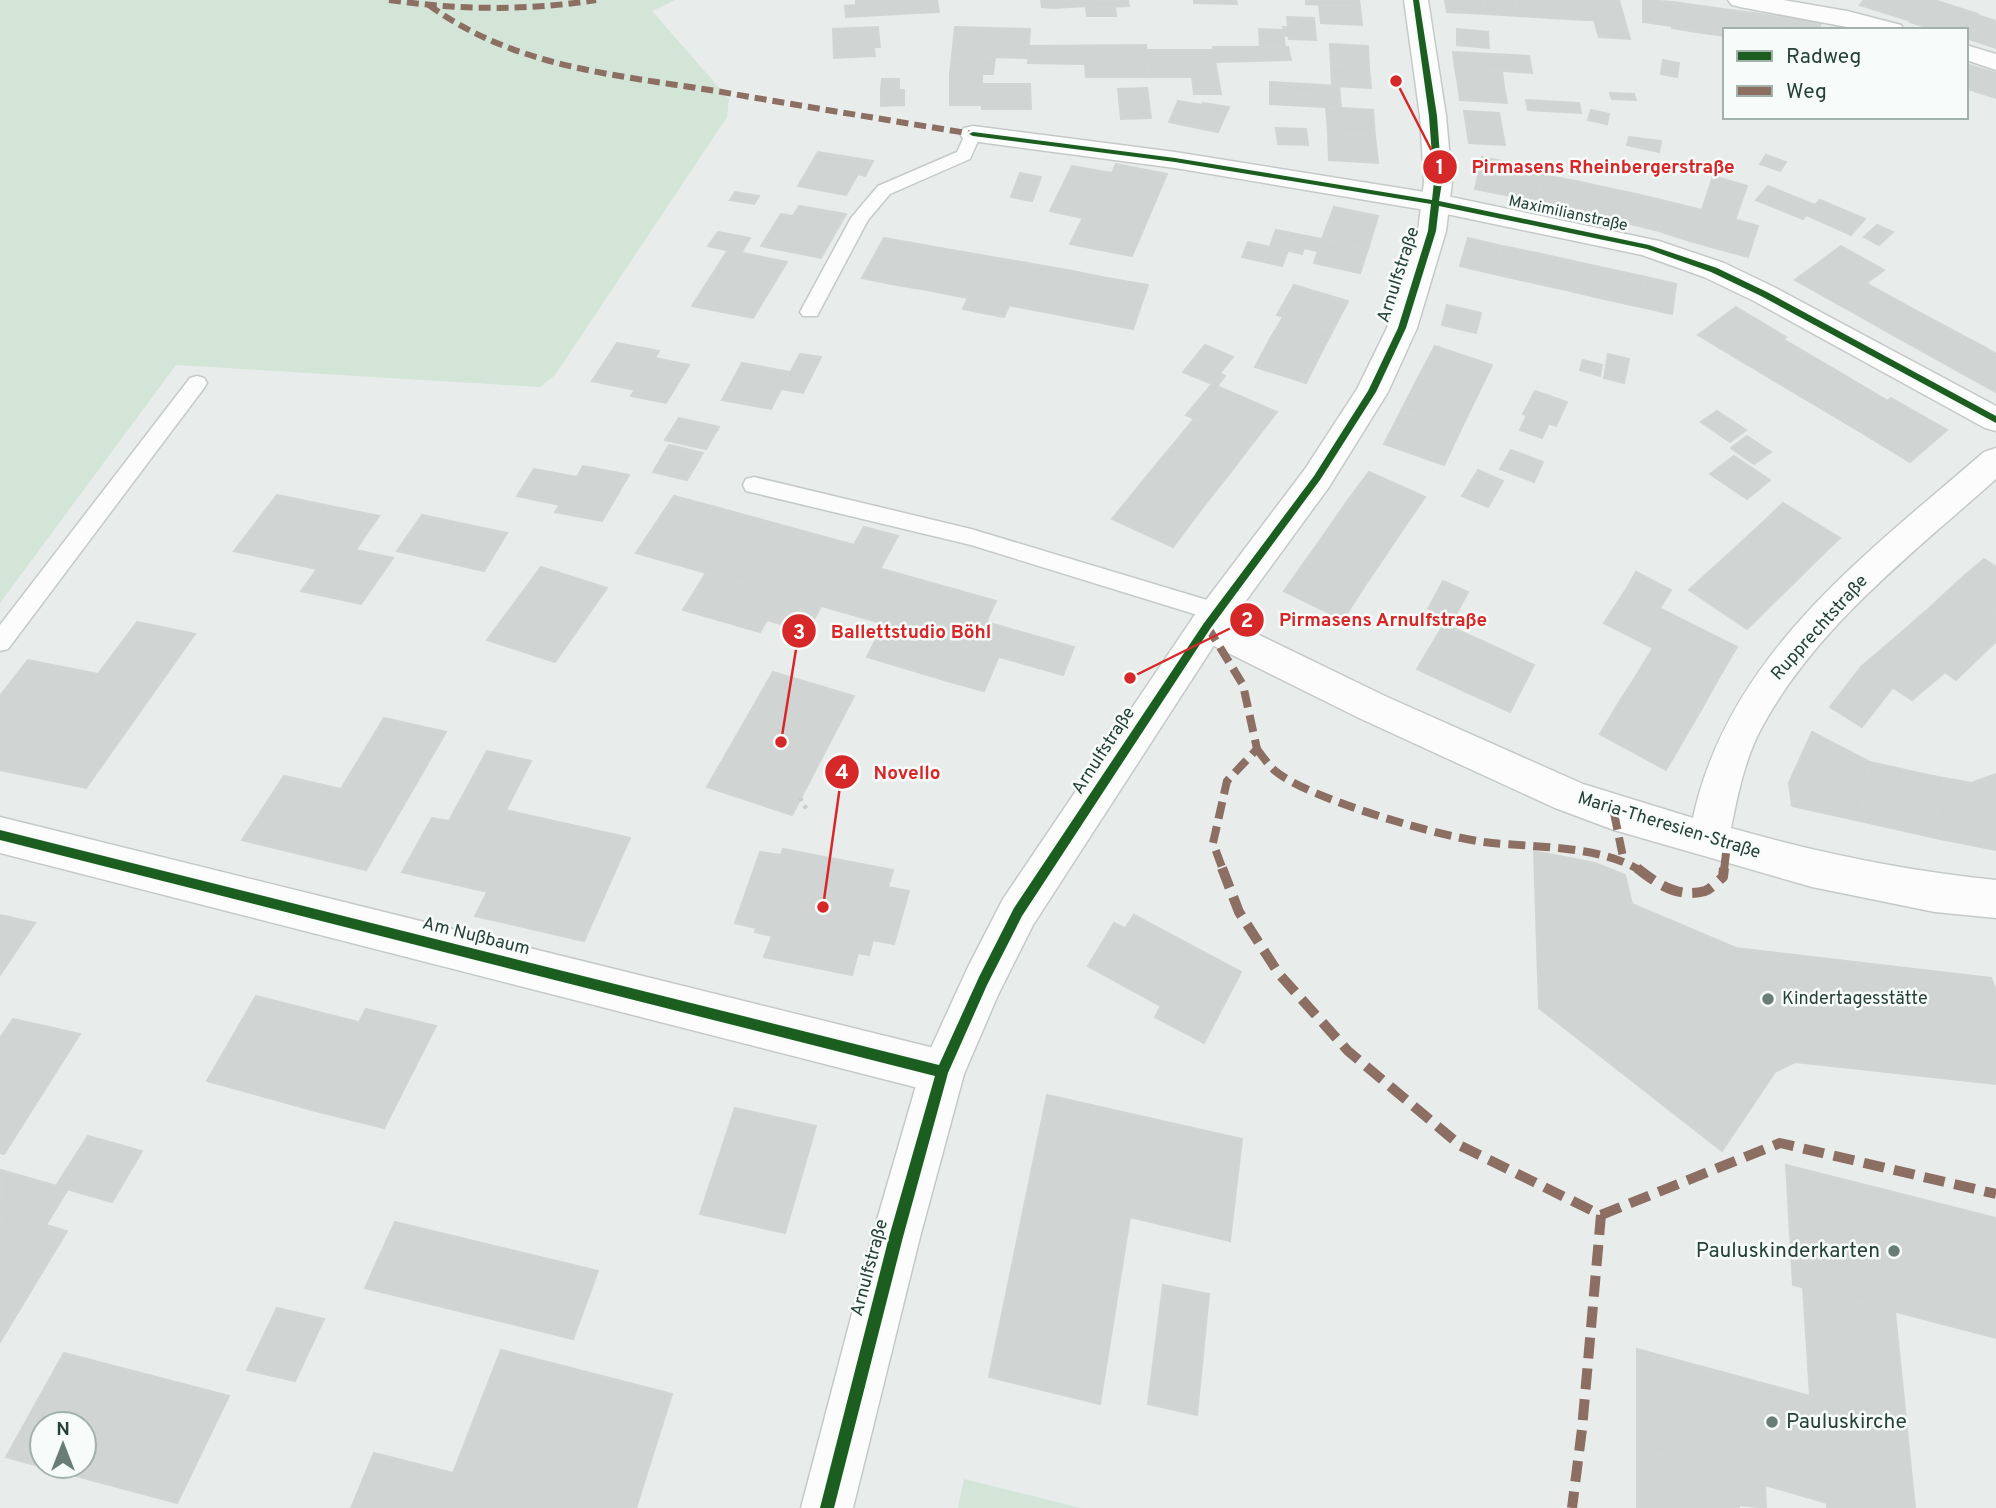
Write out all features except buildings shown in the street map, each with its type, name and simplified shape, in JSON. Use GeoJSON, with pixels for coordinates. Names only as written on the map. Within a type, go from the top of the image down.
{"type":"FeatureCollection","features":[{"type":"Feature","properties":{"kind":"street","name":"Arnulfstraße"},"geometry":{"type":"LineString","coordinates":[[827,1508],[896,1237],[943,1072],[983,981],[1018,912],[1212,619],[1249,573],[1317,478],[1372,392],[1402,328],[1416,286],[1437,203],[1438,159],[1416,0]]}},
{"type":"Feature","properties":{"kind":"street"},"geometry":{"type":"LineString","coordinates":[[1740,0],[1847,18],[1884,28]]}},
{"type":"Feature","properties":{"kind":"street"},"geometry":{"type":"LineString","coordinates":[[1968,53],[1996,62]]}},
{"type":"Feature","properties":{"kind":"street","name":"Maximilianstraße"},"geometry":{"type":"LineString","coordinates":[[973,134],[1175,160],[1437,203],[1649,247],[1714,270],[1996,419]]}},
{"type":"Feature","properties":{"kind":"street","name":"Rupprechtstraße"},"geometry":{"type":"LineString","coordinates":[[1709,839],[1728,760],[1764,691],[1810,635],[1865,578],[1996,460]]}},
{"type":"Feature","properties":{"kind":"street","name":"Maria-Theresien-Straße"},"geometry":{"type":"LineString","coordinates":[[1212,619],[1372,707],[1569,796],[1614,813],[1851,877],[1935,894],[1996,900]]}},
{"type":"Feature","properties":{"kind":"street","name":"Am Nußbaum"},"geometry":{"type":"LineString","coordinates":[[0,835],[943,1072]]}},
{"type":"Feature","properties":{"kind":"lane","name":"Maximilianstraße"},"geometry":{"type":"LineString","coordinates":[[810,312],[860,218],[884,190],[964,155],[973,134]]}},
{"type":"Feature","properties":{"kind":"lane"},"geometry":{"type":"LineString","coordinates":[[0,642],[197,383]]}},
{"type":"Feature","properties":{"kind":"lane"},"geometry":{"type":"LineString","coordinates":[[754,485],[971,537],[1212,619]]}},
{"type":"Feature","properties":{"kind":"path"},"geometry":{"type":"LineString","coordinates":[[800,798],[807,810]]}},
{"type":"Feature","properties":{"kind":"green space"},"geometry":{"type":"Polygon","coordinates":[[[0,0],[675,0],[652,11],[729,99],[727,117],[555,375],[540,387],[176,365],[0,603],[0,0]]]}},
{"type":"Feature","properties":{"kind":"green space"},"geometry":{"type":"Polygon","coordinates":[[[964,1479],[1081,1508],[958,1508],[964,1479]]]}},
{"type":"Feature","properties":{"kind":"marked path"},"geometry":{"type":"LineString","coordinates":[[389,0],[492,9],[544,7],[596,0]]}},
{"type":"Feature","properties":{"kind":"marked path"},"geometry":{"type":"LineString","coordinates":[[429,5],[458,25],[490,41],[557,65],[973,134]]}},
{"type":"Feature","properties":{"kind":"marked path"},"geometry":{"type":"LineString","coordinates":[[1207,626],[1243,685],[1257,749],[1227,781],[1213,843],[1239,912],[1279,974],[1348,1051],[1461,1146],[1601,1215],[1582,1429],[1572,1508]]}},
{"type":"Feature","properties":{"kind":"marked path"},"geometry":{"type":"LineString","coordinates":[[1257,749],[1274,770],[1307,790],[1432,832],[1490,843],[1549,845],[1624,862],[1637,868],[1657,884],[1673,891],[1706,891],[1723,877],[1727,845]]}},
{"type":"Feature","properties":{"kind":"marked path"},"geometry":{"type":"LineString","coordinates":[[1614,813],[1624,862]]}},
{"type":"Feature","properties":{"kind":"marked path"},"geometry":{"type":"LineString","coordinates":[[1601,1215],[1780,1143],[1996,1194]]}},
{"type":"Feature","properties":{"kind":"cycle path"},"geometry":{"type":"LineString","coordinates":[[827,1508],[896,1237],[942,1072],[983,981],[1018,912],[1207,626],[1317,478],[1372,392],[1402,328],[1432,231],[1438,182],[1433,116],[1416,0]]}},
{"type":"Feature","properties":{"kind":"cycle path"},"geometry":{"type":"LineString","coordinates":[[973,134],[1175,160],[1437,203],[1649,247],[1714,270],[1764,294],[1996,420]]}},
{"type":"Feature","properties":{"kind":"cycle path"},"geometry":{"type":"LineString","coordinates":[[0,835],[942,1072]]}},
{"type":"Feature","properties":{"kind":"place","name":"Pirmasens Rheinbergerstraße"},"geometry":{"type":"Point","coordinates":[1396,81]}},
{"type":"Feature","properties":{"kind":"place","name":"Pirmasens Arnulfstraße"},"geometry":{"type":"Point","coordinates":[1130,678]}},
{"type":"Feature","properties":{"kind":"place","name":"Ballettstudio Böhl"},"geometry":{"type":"Point","coordinates":[781,742]}},
{"type":"Feature","properties":{"kind":"place","name":"Novello"},"geometry":{"type":"Point","coordinates":[823,907]}},
{"type":"Feature","properties":{"kind":"place","name":"Kindertagesstätte"},"geometry":{"type":"Point","coordinates":[1768,999]}},
{"type":"Feature","properties":{"kind":"place","name":"Pauluskinderkarten"},"geometry":{"type":"Point","coordinates":[1894,1251]}},
{"type":"Feature","properties":{"kind":"place","name":"Pauluskirche"},"geometry":{"type":"Point","coordinates":[1772,1422]}}]}
